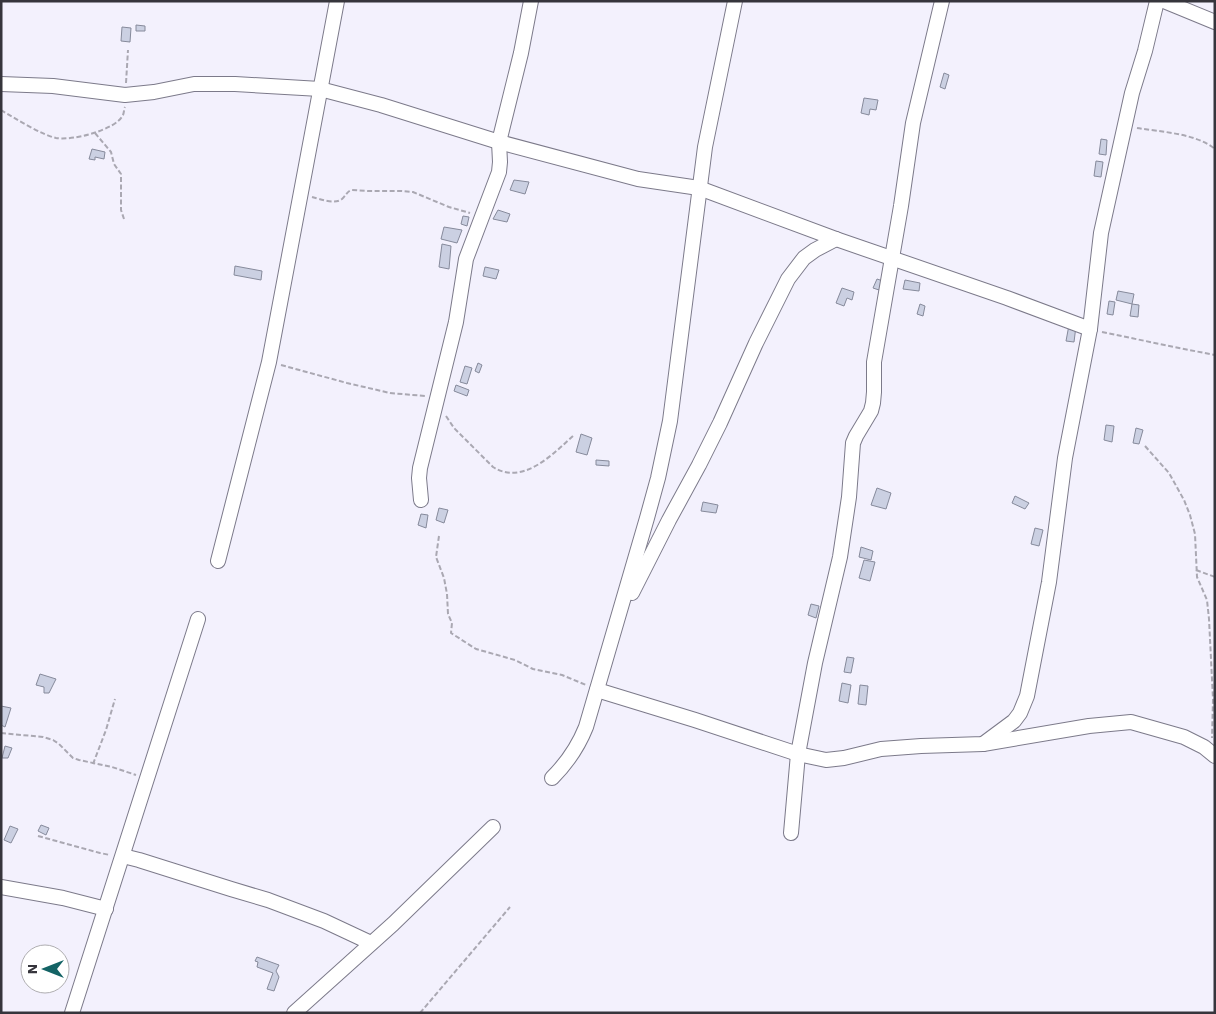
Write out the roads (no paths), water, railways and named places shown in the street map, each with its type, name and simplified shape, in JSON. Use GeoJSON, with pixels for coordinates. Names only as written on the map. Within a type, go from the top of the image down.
{"type":"FeatureCollection","features":[{"type":"Feature","properties":{"kind":"street"},"geometry":{"type":"LineString","coordinates":[[218,561],[269,362],[337,1]]}},
{"type":"Feature","properties":{"kind":"street"},"geometry":{"type":"LineString","coordinates":[[421,500],[420,468],[456,322],[466,259],[499,172],[499,142],[521,54],[531,1]]}},
{"type":"Feature","properties":{"kind":"street"},"geometry":{"type":"LineString","coordinates":[[552,778],[573,754],[582,739],[656,486],[670,421],[705,147],[735,1]]}},
{"type":"Feature","properties":{"kind":"street"},"geometry":{"type":"LineString","coordinates":[[792,833],[798,754],[815,663],[840,557],[849,497],[853,443],[870,411],[872,403],[874,362],[913,123],[942,1]]}},
{"type":"Feature","properties":{"kind":"street"},"geometry":{"type":"LineString","coordinates":[[983,744],[1014,721],[1028,696],[1049,582],[1065,458],[1090,329],[1101,233],[1132,93],[1145,51],[1157,1]]}},
{"type":"Feature","properties":{"kind":"street"},"geometry":{"type":"LineString","coordinates":[[1164,1],[1215,22]]}},
{"type":"Feature","properties":{"kind":"street"},"geometry":{"type":"LineString","coordinates":[[1,84],[53,86],[125,95],[154,92],[194,84],[235,84],[320,89],[381,105],[499,142],[638,179],[699,188],[1090,329]]}},
{"type":"Feature","properties":{"kind":"street"},"geometry":{"type":"LineString","coordinates":[[599,684],[631,596],[720,423],[788,278],[804,258],[836,238]]}},
{"type":"Feature","properties":{"kind":"street"},"geometry":{"type":"LineString","coordinates":[[72,1013],[198,619]]}},
{"type":"Feature","properties":{"kind":"street"},"geometry":{"type":"LineString","coordinates":[[599,684],[695,720],[798,754],[826,760],[844,758],[881,749],[983,744],[1089,726],[1131,722],[1184,737],[1213,754]]}},
{"type":"Feature","properties":{"kind":"street"},"geometry":{"type":"LineString","coordinates":[[294,1013],[413,905],[492,827]]}},
{"type":"Feature","properties":{"kind":"street"},"geometry":{"type":"LineString","coordinates":[[123,856],[268,900],[324,921],[371,943]]}},
{"type":"Feature","properties":{"kind":"street"},"geometry":{"type":"LineString","coordinates":[[1,887],[63,898],[106,909]]}}]}
